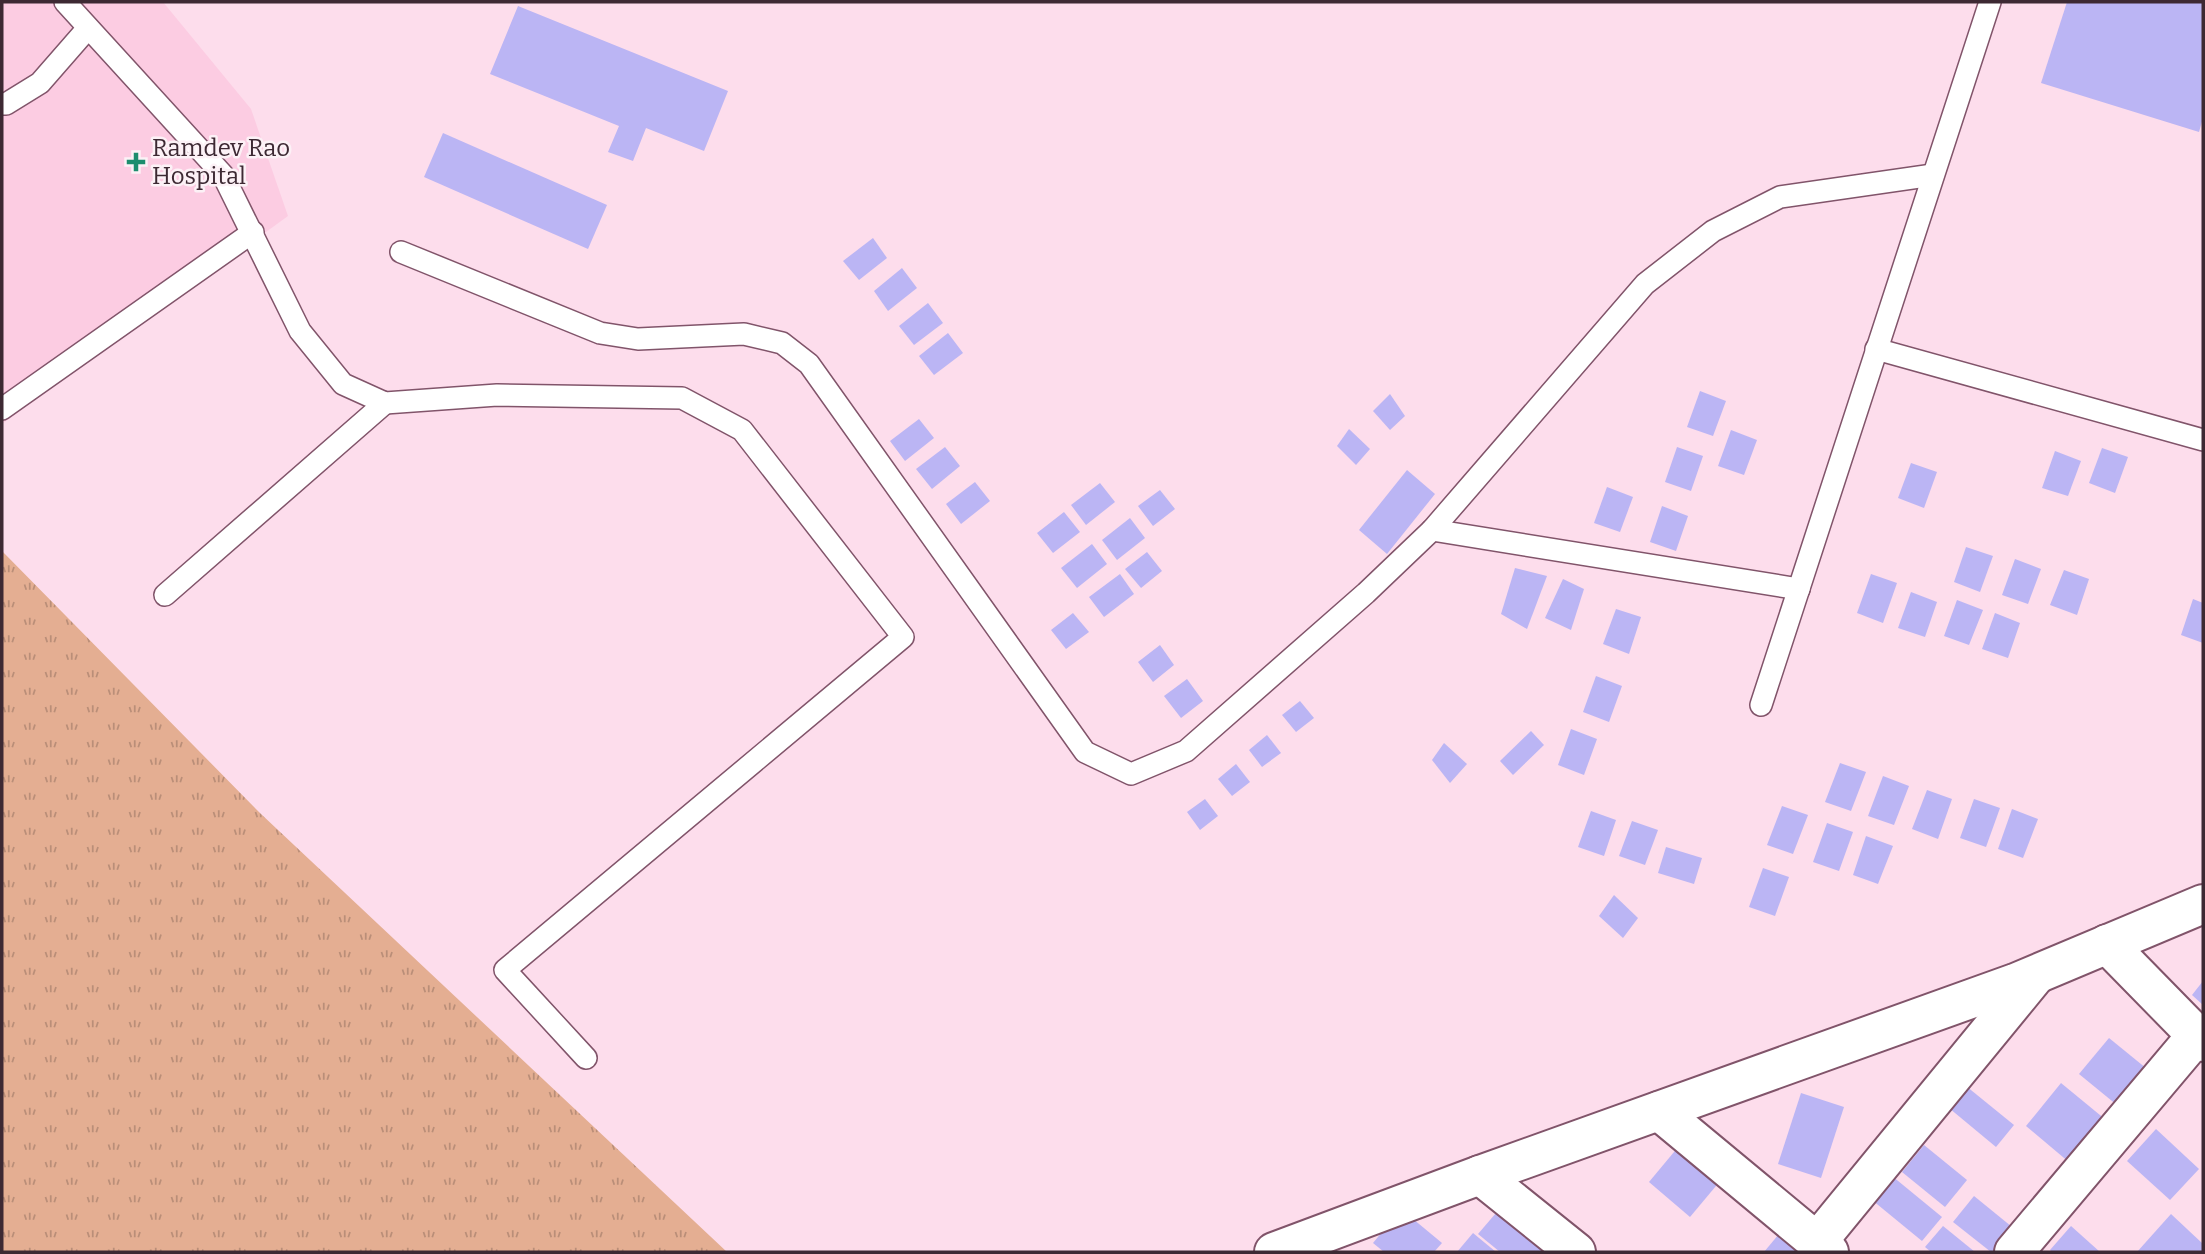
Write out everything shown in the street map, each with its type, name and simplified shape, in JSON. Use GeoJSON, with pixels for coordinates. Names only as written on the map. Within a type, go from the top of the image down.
{"type":"FeatureCollection","features":[{"type":"Feature","properties":{"kind":"street"},"geometry":{"type":"LineString","coordinates":[[1273,1252],[2038,973],[2203,904]]}},
{"type":"Feature","properties":{"kind":"street"},"geometry":{"type":"LineString","coordinates":[[2014,1252],[2200,1038],[2107,944]]}},
{"type":"Feature","properties":{"kind":"street"},"geometry":{"type":"LineString","coordinates":[[1659,1111],[1823,1247],[2038,973]]}},
{"type":"Feature","properties":{"kind":"street"},"geometry":{"type":"LineString","coordinates":[[1480,1175],[1576,1252]]}},
{"type":"Feature","properties":{"kind":"lane"},"geometry":{"type":"LineString","coordinates":[[65,2],[223,175],[300,331],[343,384],[385,403],[497,395],[682,398],[741,430],[903,637],[505,970],[586,1058]]}},
{"type":"Feature","properties":{"kind":"lane"},"geometry":{"type":"LineString","coordinates":[[1761,705],[1990,2]]}},
{"type":"Feature","properties":{"kind":"lane"},"geometry":{"type":"LineString","coordinates":[[2,104],[40,83],[88,28]]}},
{"type":"Feature","properties":{"kind":"lane"},"geometry":{"type":"LineString","coordinates":[[401,252],[600,333],[638,339],[744,334],[782,343],[809,364],[1085,752],[1130,774],[1186,751],[1366,593],[1432,530],[1644,284],[1713,231],[1780,197],[1933,175]]}},
{"type":"Feature","properties":{"kind":"lane"},"geometry":{"type":"LineString","coordinates":[[2,409],[253,232]]}},
{"type":"Feature","properties":{"kind":"lane"},"geometry":{"type":"LineString","coordinates":[[1877,349],[2203,440]]}},
{"type":"Feature","properties":{"kind":"lane"},"geometry":{"type":"LineString","coordinates":[[165,595],[385,403]]}},
{"type":"Feature","properties":{"kind":"lane"},"geometry":{"type":"LineString","coordinates":[[1432,530],[1799,589]]}},
{"type":"Feature","properties":{"kind":"shaded area","name":"Ramdev Rao Hospital"},"geometry":{"type":"Polygon","coordinates":[[[2,2],[163,2],[251,109],[288,216],[2,424],[2,2]]]}},
{"type":"Feature","properties":{"kind":"green space"},"geometry":{"type":"Polygon","coordinates":[[[2,551],[261,814],[727,1252],[2,1252],[2,551]]]}},
{"type":"Feature","properties":{"kind":"building"},"geometry":{"type":"Polygon","coordinates":[[[2067,2],[2203,2],[2203,118],[2199,132],[2041,83],[2067,2]]]}},
{"type":"Feature","properties":{"kind":"building"},"geometry":{"type":"Polygon","coordinates":[[[518,6],[728,91],[704,151],[646,128],[633,161],[608,152],[619,126],[490,74],[518,6]]]}},
{"type":"Feature","properties":{"kind":"building"},"geometry":{"type":"Polygon","coordinates":[[[443,133],[607,205],[588,249],[424,177],[443,133]]]}},
{"type":"Feature","properties":{"kind":"building"},"geometry":{"type":"Polygon","coordinates":[[[873,238],[887,258],[859,280],[843,261],[873,238]]]}},
{"type":"Feature","properties":{"kind":"building"},"geometry":{"type":"Polygon","coordinates":[[[902,268],[917,288],[888,311],[874,291],[902,268]]]}},
{"type":"Feature","properties":{"kind":"building"},"geometry":{"type":"Polygon","coordinates":[[[928,303],[943,323],[914,345],[899,326],[928,303]]]}},
{"type":"Feature","properties":{"kind":"building"},"geometry":{"type":"Polygon","coordinates":[[[948,333],[963,353],[934,375],[919,356],[948,333]]]}},
{"type":"Feature","properties":{"kind":"building"},"geometry":{"type":"Polygon","coordinates":[[[1700,391],[1726,401],[1713,436],[1687,427],[1700,391]]]}},
{"type":"Feature","properties":{"kind":"building"},"geometry":{"type":"Polygon","coordinates":[[[1390,394],[1405,416],[1390,430],[1373,411],[1390,394]]]}},
{"type":"Feature","properties":{"kind":"building"},"geometry":{"type":"Polygon","coordinates":[[[919,419],[934,438],[905,461],[890,441],[919,419]]]}},
{"type":"Feature","properties":{"kind":"building"},"geometry":{"type":"Polygon","coordinates":[[[1349,429],[1370,449],[1356,465],[1337,446],[1349,429]]]}},
{"type":"Feature","properties":{"kind":"building"},"geometry":{"type":"Polygon","coordinates":[[[1731,430],[1757,440],[1744,475],[1718,466],[1731,430]]]}},
{"type":"Feature","properties":{"kind":"building"},"geometry":{"type":"Polygon","coordinates":[[[945,447],[960,466],[932,489],[916,469],[945,447]]]}},
{"type":"Feature","properties":{"kind":"building"},"geometry":{"type":"Polygon","coordinates":[[[1677,447],[1703,456],[1691,491],[1665,482],[1677,447]]]}},
{"type":"Feature","properties":{"kind":"building"},"geometry":{"type":"Polygon","coordinates":[[[2102,448],[2128,457],[2115,493],[2089,483],[2102,448]]]}},
{"type":"Feature","properties":{"kind":"building"},"geometry":{"type":"Polygon","coordinates":[[[2055,451],[2081,461],[2068,496],[2042,488],[2055,451]]]}},
{"type":"Feature","properties":{"kind":"building"},"geometry":{"type":"Polygon","coordinates":[[[1911,463],[1937,472],[1924,508],[1898,498],[1911,463]]]}},
{"type":"Feature","properties":{"kind":"building"},"geometry":{"type":"Polygon","coordinates":[[[1407,470],[1435,494],[1387,554],[1359,530],[1407,470]]]}},
{"type":"Feature","properties":{"kind":"building"},"geometry":{"type":"Polygon","coordinates":[[[975,482],[990,501],[961,524],[946,504],[975,482]]]}},
{"type":"Feature","properties":{"kind":"building"},"geometry":{"type":"Polygon","coordinates":[[[1100,483],[1115,502],[1086,525],[1071,505],[1100,483]]]}},
{"type":"Feature","properties":{"kind":"building"},"geometry":{"type":"Polygon","coordinates":[[[1607,487],[1633,497],[1620,532],[1594,523],[1607,487]]]}},
{"type":"Feature","properties":{"kind":"building"},"geometry":{"type":"Polygon","coordinates":[[[1160,490],[1175,509],[1153,526],[1138,506],[1160,490]]]}},
{"type":"Feature","properties":{"kind":"building"},"geometry":{"type":"Polygon","coordinates":[[[1662,506],[1688,516],[1676,551],[1650,542],[1662,506]]]}},
{"type":"Feature","properties":{"kind":"building"},"geometry":{"type":"Polygon","coordinates":[[[1064,512],[1080,532],[1053,553],[1037,533],[1064,512]]]}},
{"type":"Feature","properties":{"kind":"building"},"geometry":{"type":"Polygon","coordinates":[[[1130,518],[1145,538],[1117,560],[1102,540],[1130,518]]]}},
{"type":"Feature","properties":{"kind":"building"},"geometry":{"type":"Polygon","coordinates":[[[1092,544],[1107,564],[1077,588],[1061,568],[1092,544]]]}},
{"type":"Feature","properties":{"kind":"building"},"geometry":{"type":"Polygon","coordinates":[[[1966,547],[1993,556],[1980,592],[1954,582],[1966,547]]]}},
{"type":"Feature","properties":{"kind":"building"},"geometry":{"type":"Polygon","coordinates":[[[1147,552],[1162,571],[1141,588],[1125,569],[1147,552]]]}},
{"type":"Feature","properties":{"kind":"building"},"geometry":{"type":"Polygon","coordinates":[[[2015,559],[2041,569],[2028,604],[2002,595],[2015,559]]]}},
{"type":"Feature","properties":{"kind":"building"},"geometry":{"type":"Polygon","coordinates":[[[1515,568],[1547,576],[1527,629],[1501,614],[1515,568]]]}},
{"type":"Feature","properties":{"kind":"building"},"geometry":{"type":"Polygon","coordinates":[[[2064,570],[2089,579],[2077,615],[2050,605],[2064,570]]]}},
{"type":"Feature","properties":{"kind":"building"},"geometry":{"type":"Polygon","coordinates":[[[1120,574],[1134,594],[1104,617],[1089,597],[1120,574]]]}},
{"type":"Feature","properties":{"kind":"building"},"geometry":{"type":"Polygon","coordinates":[[[1871,574],[1897,583],[1883,623],[1857,613],[1871,574]]]}},
{"type":"Feature","properties":{"kind":"building"},"geometry":{"type":"Polygon","coordinates":[[[1563,579],[1584,589],[1571,630],[1545,618],[1563,579]]]}},
{"type":"Feature","properties":{"kind":"building"},"geometry":{"type":"Polygon","coordinates":[[[1911,592],[1937,602],[1925,637],[1898,628],[1911,592]]]}},
{"type":"Feature","properties":{"kind":"building"},"geometry":{"type":"Polygon","coordinates":[[[2193,599],[2203,603],[2203,643],[2181,635],[2193,599]]]}},
{"type":"Feature","properties":{"kind":"building"},"geometry":{"type":"Polygon","coordinates":[[[1957,600],[1983,610],[1969,645],[1944,636],[1957,600]]]}},
{"type":"Feature","properties":{"kind":"building"},"geometry":{"type":"Polygon","coordinates":[[[1616,609],[1641,617],[1629,654],[1603,644],[1616,609]]]}},
{"type":"Feature","properties":{"kind":"building"},"geometry":{"type":"Polygon","coordinates":[[[1073,613],[1089,632],[1066,649],[1051,630],[1073,613]]]}},
{"type":"Feature","properties":{"kind":"building"},"geometry":{"type":"Polygon","coordinates":[[[1995,613],[2020,623],[2008,658],[1982,649],[1995,613]]]}},
{"type":"Feature","properties":{"kind":"building"},"geometry":{"type":"Polygon","coordinates":[[[1160,645],[1174,665],[1153,682],[1138,662],[1160,645]]]}},
{"type":"Feature","properties":{"kind":"building"},"geometry":{"type":"Polygon","coordinates":[[[1596,676],[1622,686],[1609,722],[1583,712],[1596,676]]]}},
{"type":"Feature","properties":{"kind":"building"},"geometry":{"type":"Polygon","coordinates":[[[1187,679],[1203,701],[1181,718],[1164,696],[1187,679]]]}},
{"type":"Feature","properties":{"kind":"building"},"geometry":{"type":"Polygon","coordinates":[[[1300,701],[1314,718],[1296,732],[1282,715],[1300,701]]]}},
{"type":"Feature","properties":{"kind":"building"},"geometry":{"type":"Polygon","coordinates":[[[1571,729],[1597,739],[1584,775],[1558,765],[1571,729]]]}},
{"type":"Feature","properties":{"kind":"building"},"geometry":{"type":"Polygon","coordinates":[[[1531,731],[1544,745],[1513,775],[1500,761],[1531,731]]]}},
{"type":"Feature","properties":{"kind":"building"},"geometry":{"type":"Polygon","coordinates":[[[1267,735],[1281,753],[1262,767],[1249,750],[1267,735]]]}},
{"type":"Feature","properties":{"kind":"building"},"geometry":{"type":"Polygon","coordinates":[[[1444,743],[1467,764],[1450,783],[1432,760],[1444,743]]]}},
{"type":"Feature","properties":{"kind":"building"},"geometry":{"type":"Polygon","coordinates":[[[1840,763],[1866,772],[1851,811],[1825,802],[1840,763]]]}},
{"type":"Feature","properties":{"kind":"building"},"geometry":{"type":"Polygon","coordinates":[[[1236,764],[1250,782],[1232,796],[1218,779],[1236,764]]]}},
{"type":"Feature","properties":{"kind":"building"},"geometry":{"type":"Polygon","coordinates":[[[1883,776],[1909,786],[1894,825],[1868,816],[1883,776]]]}},
{"type":"Feature","properties":{"kind":"building"},"geometry":{"type":"Polygon","coordinates":[[[1927,790],[1952,799],[1938,839],[1912,829],[1927,790]]]}},
{"type":"Feature","properties":{"kind":"building"},"geometry":{"type":"Polygon","coordinates":[[[1205,799],[1218,816],[1200,830],[1187,812],[1205,799]]]}},
{"type":"Feature","properties":{"kind":"building"},"geometry":{"type":"Polygon","coordinates":[[[1974,799],[2000,808],[1986,847],[1960,838],[1974,799]]]}},
{"type":"Feature","properties":{"kind":"building"},"geometry":{"type":"Polygon","coordinates":[[[1782,806],[1808,815],[1793,854],[1767,845],[1782,806]]]}},
{"type":"Feature","properties":{"kind":"building"},"geometry":{"type":"Polygon","coordinates":[[[2012,809],[2038,819],[2023,858],[1998,849],[2012,809]]]}},
{"type":"Feature","properties":{"kind":"building"},"geometry":{"type":"Polygon","coordinates":[[[1591,811],[1616,820],[1604,856],[1578,847],[1591,811]]]}},
{"type":"Feature","properties":{"kind":"building"},"geometry":{"type":"Polygon","coordinates":[[[1632,821],[1658,830],[1645,865],[1619,856],[1632,821]]]}},
{"type":"Feature","properties":{"kind":"building"},"geometry":{"type":"Polygon","coordinates":[[[1827,823],[1853,832],[1839,871],[1813,862],[1827,823]]]}},
{"type":"Feature","properties":{"kind":"building"},"geometry":{"type":"Polygon","coordinates":[[[1866,836],[1893,846],[1878,884],[1853,875],[1866,836]]]}},
{"type":"Feature","properties":{"kind":"building"},"geometry":{"type":"Polygon","coordinates":[[[1666,847],[1702,858],[1694,884],[1658,873],[1666,847]]]}},
{"type":"Feature","properties":{"kind":"building"},"geometry":{"type":"Polygon","coordinates":[[[1763,868],[1789,877],[1775,916],[1749,907],[1763,868]]]}},
{"type":"Feature","properties":{"kind":"building"},"geometry":{"type":"Polygon","coordinates":[[[1614,895],[1638,918],[1623,938],[1599,916],[1614,895]]]}},
{"type":"Feature","properties":{"kind":"building"},"geometry":{"type":"Polygon","coordinates":[[[2203,981],[2203,1005],[2192,995],[2203,981]]]}},
{"type":"Feature","properties":{"kind":"building"},"geometry":{"type":"Polygon","coordinates":[[[2109,1038],[2152,1073],[2123,1110],[2079,1074],[2109,1038]]]}},
{"type":"Feature","properties":{"kind":"building"},"geometry":{"type":"Polygon","coordinates":[[[2061,1083],[2106,1120],[2070,1163],[2026,1126],[2061,1083]]]}},
{"type":"Feature","properties":{"kind":"building"},"geometry":{"type":"Polygon","coordinates":[[[1966,1086],[2014,1125],[1996,1147],[1949,1108],[1966,1086]]]}},
{"type":"Feature","properties":{"kind":"building"},"geometry":{"type":"Polygon","coordinates":[[[1801,1093],[1844,1107],[1821,1178],[1778,1164],[1801,1093]]]}},
{"type":"Feature","properties":{"kind":"building"},"geometry":{"type":"Polygon","coordinates":[[[2156,1129],[2199,1169],[2170,1200],[2127,1161],[2156,1129]]]}},
{"type":"Feature","properties":{"kind":"building"},"geometry":{"type":"Polygon","coordinates":[[[1684,1140],[1726,1174],[1690,1217],[1649,1182],[1684,1140]]]}},
{"type":"Feature","properties":{"kind":"building"},"geometry":{"type":"Polygon","coordinates":[[[1924,1145],[1967,1180],[1945,1207],[1902,1172],[1924,1145]]]}},
{"type":"Feature","properties":{"kind":"building"},"geometry":{"type":"Polygon","coordinates":[[[1892,1176],[1942,1217],[1922,1241],[1872,1200],[1892,1176]]]}},
{"type":"Feature","properties":{"kind":"building"},"geometry":{"type":"Polygon","coordinates":[[[1974,1196],[2017,1231],[1998,1252],[1991,1252],[1953,1222],[1974,1196]]]}},
{"type":"Feature","properties":{"kind":"building"},"geometry":{"type":"Polygon","coordinates":[[[1502,1206],[1549,1252],[1500,1252],[1478,1234],[1502,1206]]]}},
{"type":"Feature","properties":{"kind":"building"},"geometry":{"type":"Polygon","coordinates":[[[1401,1209],[1442,1243],[1434,1252],[1384,1252],[1373,1243],[1401,1209]]]}},
{"type":"Feature","properties":{"kind":"building"},"geometry":{"type":"Polygon","coordinates":[[[2171,1214],[2203,1244],[2203,1252],[2137,1252],[2171,1214]]]}},
{"type":"Feature","properties":{"kind":"building"},"geometry":{"type":"Polygon","coordinates":[[[1943,1226],[1975,1252],[1931,1252],[1925,1247],[1943,1226]]]}},
{"type":"Feature","properties":{"kind":"building"},"geometry":{"type":"Polygon","coordinates":[[[2071,1226],[2100,1252],[2052,1252],[2050,1250],[2071,1226]]]}},
{"type":"Feature","properties":{"kind":"building"},"geometry":{"type":"Polygon","coordinates":[[[1784,1228],[1813,1252],[1764,1252],[1784,1228]]]}},
{"type":"Feature","properties":{"kind":"building"},"geometry":{"type":"Polygon","coordinates":[[[1473,1233],[1496,1252],[1457,1252],[1473,1233]]]}},
{"type":"Feature","properties":{"kind":"place","name":"Ramdev Rao Hospital"},"geometry":{"type":"Point","coordinates":[136,162]}}]}
